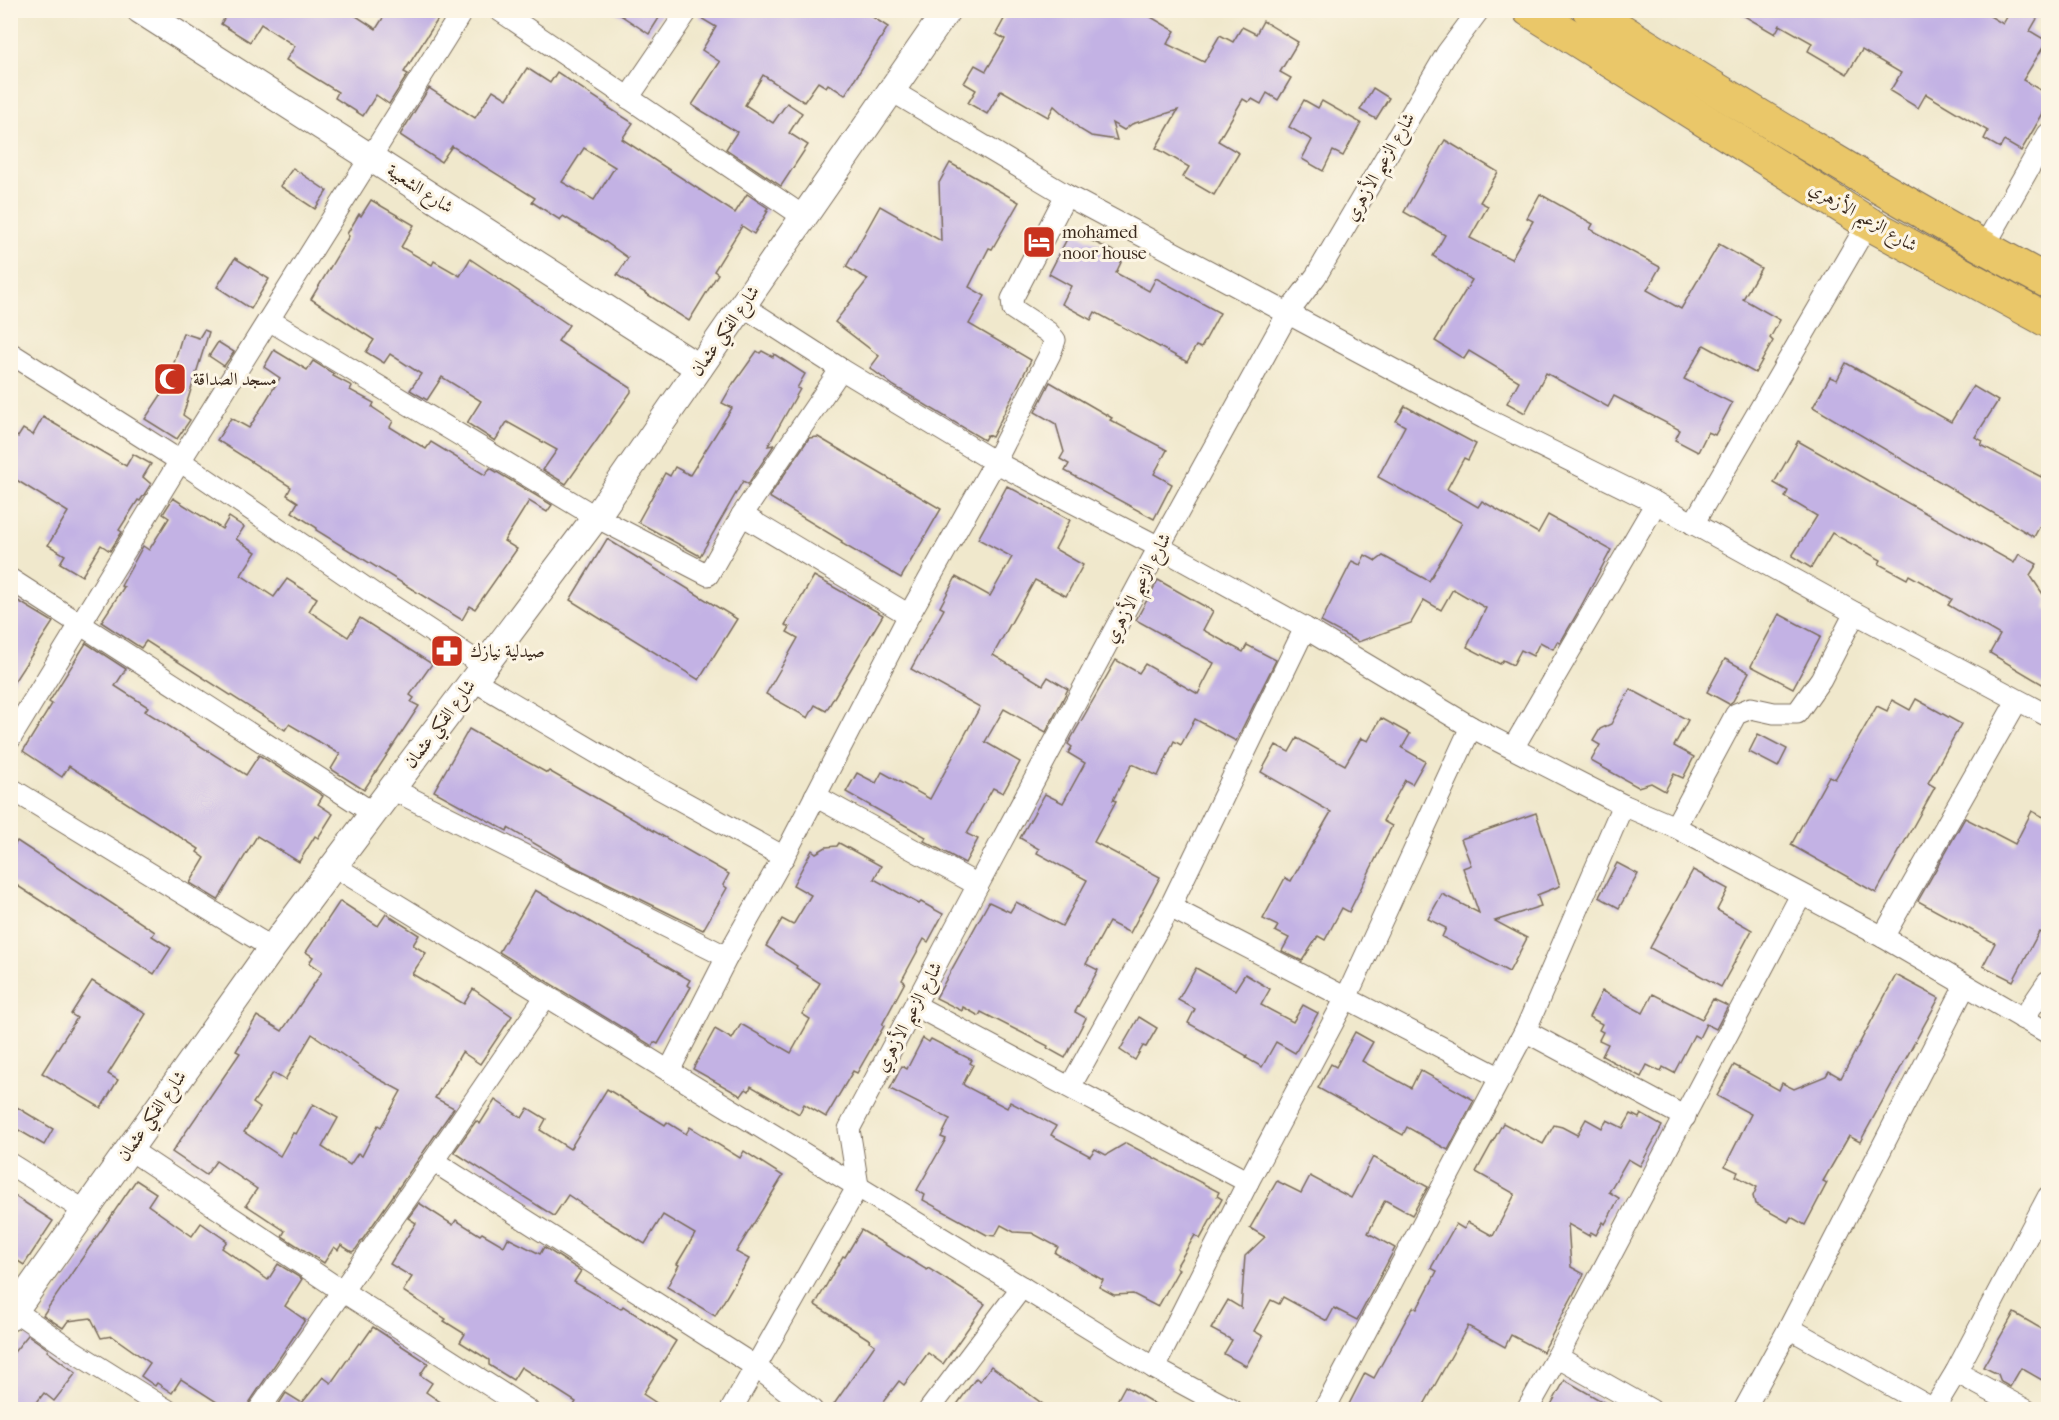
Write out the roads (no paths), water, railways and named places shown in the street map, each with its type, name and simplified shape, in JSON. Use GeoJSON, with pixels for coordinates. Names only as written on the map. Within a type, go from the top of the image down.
{"type":"FeatureCollection","features":[{"type":"Feature","properties":{"kind":"main road","name":"شارع الزعيم الأزهري"},"geometry":{"type":"LineString","coordinates":[[1528,10],[1868,223],[2049,321]]}},
{"type":"Feature","properties":{"kind":"main road","name":"شارع الزعيم الأزهري"},"geometry":{"type":"LineString","coordinates":[[1589,10],[1705,84],[1984,247],[2049,282]]}},
{"type":"Feature","properties":{"kind":"street","name":"شارع الشعبية"},"geometry":{"type":"LineString","coordinates":[[140,10],[699,368]]}},
{"type":"Feature","properties":{"kind":"street"},"geometry":{"type":"LineString","coordinates":[[10,739],[180,461],[463,10]]}},
{"type":"Feature","properties":{"kind":"street"},"geometry":{"type":"LineString","coordinates":[[499,10],[804,217]]}},
{"type":"Feature","properties":{"kind":"street"},"geometry":{"type":"LineString","coordinates":[[628,98],[688,10]]}},
{"type":"Feature","properties":{"kind":"street","name":"شارع الفكي عثمان"},"geometry":{"type":"LineString","coordinates":[[13,1314],[272,948],[596,517],[947,10]]}},
{"type":"Feature","properties":{"kind":"street","name":"شارع الزعيم الأزهري"},"geometry":{"type":"LineString","coordinates":[[858,1186],[849,1129],[910,1011],[916,1006],[978,885],[1288,313],[1316,276],[1447,53],[1479,10]]}},
{"type":"Feature","properties":{"kind":"street"},"geometry":{"type":"LineString","coordinates":[[892,91],[1066,195],[1484,418],[1656,503],[2017,701],[2049,716]]}},
{"type":"Feature","properties":{"kind":"street"},"geometry":{"type":"LineString","coordinates":[[1984,247],[2049,134]]}},
{"type":"Feature","properties":{"kind":"street"},"geometry":{"type":"LineString","coordinates":[[669,1071],[727,957],[784,857],[909,615],[995,462],[1050,354],[1055,340],[1048,332],[1013,309],[1012,299],[1066,195]]}},
{"type":"Feature","properties":{"kind":"street"},"geometry":{"type":"LineString","coordinates":[[1693,524],[1868,223]]}},
{"type":"Feature","properties":{"kind":"street"},"geometry":{"type":"LineString","coordinates":[[742,306],[995,462],[1160,547],[1305,628],[1471,727],[1623,805],[1675,827],[1883,937],[2049,1033]]}},
{"type":"Feature","properties":{"kind":"street"},"geometry":{"type":"LineString","coordinates":[[269,320],[596,517],[708,575],[742,515],[841,369]]}},
{"type":"Feature","properties":{"kind":"street"},"geometry":{"type":"LineString","coordinates":[[10,353],[180,461],[377,596],[478,673],[632,773],[784,857]]}},
{"type":"Feature","properties":{"kind":"street"},"geometry":{"type":"LineString","coordinates":[[1513,748],[1656,503]]}},
{"type":"Feature","properties":{"kind":"street"},"geometry":{"type":"LineString","coordinates":[[742,515],[909,615]]}},
{"type":"Feature","properties":{"kind":"street"},"geometry":{"type":"LineString","coordinates":[[10,579],[373,813]]}},
{"type":"Feature","properties":{"kind":"street"},"geometry":{"type":"LineString","coordinates":[[1675,827],[1736,714],[1751,708],[1774,713],[1797,713],[1821,679],[1855,613]]}},
{"type":"Feature","properties":{"kind":"street"},"geometry":{"type":"LineString","coordinates":[[1070,1087],[1170,907],[1305,628]]}},
{"type":"Feature","properties":{"kind":"street"},"geometry":{"type":"LineString","coordinates":[[1883,937],[2017,701]]}},
{"type":"Feature","properties":{"kind":"street"},"geometry":{"type":"LineString","coordinates":[[1154,1368],[1248,1182],[1346,998],[1471,727]]}},
{"type":"Feature","properties":{"kind":"street"},"geometry":{"type":"LineString","coordinates":[[10,788],[272,948]]}},
{"type":"Feature","properties":{"kind":"street"},"geometry":{"type":"LineString","coordinates":[[392,789],[727,957]]}},
{"type":"Feature","properties":{"kind":"street"},"geometry":{"type":"LineString","coordinates":[[815,796],[978,885]]}},
{"type":"Feature","properties":{"kind":"street"},"geometry":{"type":"LineString","coordinates":[[1323,1410],[1525,1031],[1623,805]]}},
{"type":"Feature","properties":{"kind":"street"},"geometry":{"type":"LineString","coordinates":[[333,866],[1154,1368],[1232,1410]]}},
{"type":"Feature","properties":{"kind":"street"},"geometry":{"type":"LineString","coordinates":[[1527,1410],[1685,1117],[1801,895]]}},
{"type":"Feature","properties":{"kind":"street"},"geometry":{"type":"LineString","coordinates":[[1170,907],[1501,1078]]}},
{"type":"Feature","properties":{"kind":"street"},"geometry":{"type":"LineString","coordinates":[[2023,1019],[2049,982]]}},
{"type":"Feature","properties":{"kind":"street"},"geometry":{"type":"LineString","coordinates":[[1744,1410],[1789,1328],[1965,986]]}},
{"type":"Feature","properties":{"kind":"street"},"geometry":{"type":"LineString","coordinates":[[260,1410],[546,996]]}},
{"type":"Feature","properties":{"kind":"street"},"geometry":{"type":"LineString","coordinates":[[916,1006],[1248,1182]]}},
{"type":"Feature","properties":{"kind":"street"},"geometry":{"type":"LineString","coordinates":[[1525,1031],[1685,1117]]}},
{"type":"Feature","properties":{"kind":"street"},"geometry":{"type":"LineString","coordinates":[[129,1149],[525,1409]]}},
{"type":"Feature","properties":{"kind":"street"},"geometry":{"type":"LineString","coordinates":[[434,1161],[756,1367],[812,1410]]}},
{"type":"Feature","properties":{"kind":"street"},"geometry":{"type":"LineString","coordinates":[[10,1164],[85,1211]]}},
{"type":"Feature","properties":{"kind":"street"},"geometry":{"type":"LineString","coordinates":[[731,1410],[858,1186]]}},
{"type":"Feature","properties":{"kind":"street"},"geometry":{"type":"LineString","coordinates":[[1789,1328],[1933,1409],[1956,1371],[2049,1197]]}},
{"type":"Feature","properties":{"kind":"street"},"geometry":{"type":"LineString","coordinates":[[929,1410],[1022,1287]]}},
{"type":"Feature","properties":{"kind":"street"},"geometry":{"type":"LineString","coordinates":[[13,1314],[167,1410]]}},
{"type":"Feature","properties":{"kind":"street"},"geometry":{"type":"LineString","coordinates":[[1557,1357],[1651,1410]]}},
{"type":"Feature","properties":{"kind":"street"},"geometry":{"type":"LineString","coordinates":[[1956,1371],[2026,1410]]}},
{"type":"Feature","properties":{"kind":"place","name":"mohamed noor house"},"geometry":{"type":"Point","coordinates":[1039,242]}},
{"type":"Feature","properties":{"kind":"place","name":"مسجد الصداقة"},"geometry":{"type":"Point","coordinates":[170,379]}},
{"type":"Feature","properties":{"kind":"place","name":"صيدلية نيازك"},"geometry":{"type":"Point","coordinates":[447,651]}}]}
